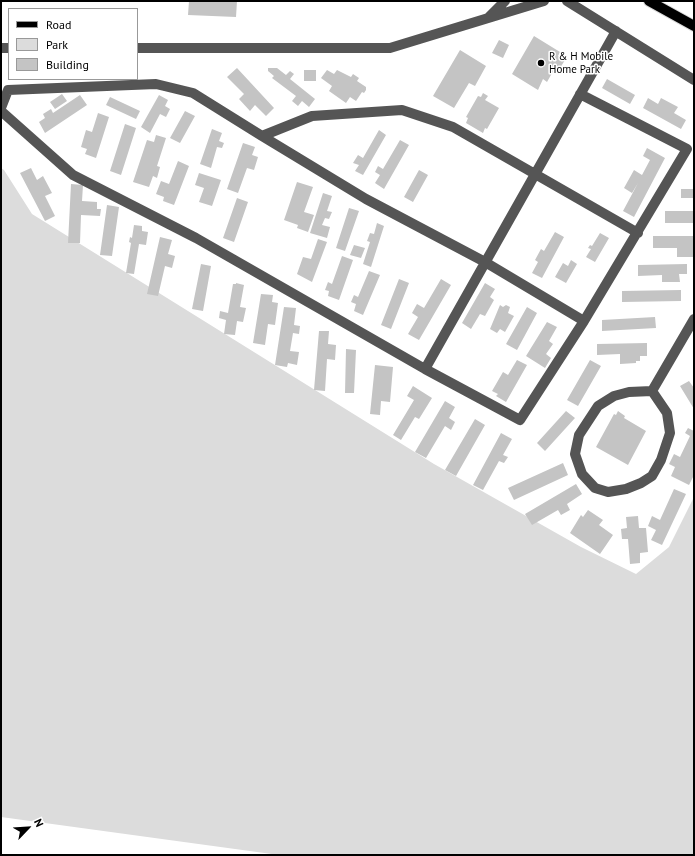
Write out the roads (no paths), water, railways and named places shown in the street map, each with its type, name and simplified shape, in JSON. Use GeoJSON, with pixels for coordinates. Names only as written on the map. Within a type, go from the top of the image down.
{"type":"FeatureCollection","features":[{"type":"Feature","properties":{"kind":"main road"},"geometry":{"type":"LineString","coordinates":[[649,1],[694,26]]}},
{"type":"Feature","properties":{"kind":"street"},"geometry":{"type":"LineString","coordinates":[[488,18],[505,1]]}},
{"type":"Feature","properties":{"kind":"street"},"geometry":{"type":"LineString","coordinates":[[138,48],[390,48],[544,1]]}},
{"type":"Feature","properties":{"kind":"street"},"geometry":{"type":"LineString","coordinates":[[567,1],[694,80]]}},
{"type":"Feature","properties":{"kind":"street"},"geometry":{"type":"LineString","coordinates":[[425,369],[616,31]]}},
{"type":"Feature","properties":{"kind":"street"},"geometry":{"type":"LineString","coordinates":[[580,94],[687,149],[584,321],[520,420],[425,369],[196,238],[73,175],[1,110],[8,90],[156,84],[193,93],[366,199],[485,262],[584,321]]}},
{"type":"Feature","properties":{"kind":"street"},"geometry":{"type":"LineString","coordinates":[[262,136],[312,116],[402,110],[453,127],[536,173],[638,233]]}},
{"type":"Feature","properties":{"kind":"street"},"geometry":{"type":"LineString","coordinates":[[652,391],[694,319]]}},
{"type":"Feature","properties":{"kind":"street"},"geometry":{"type":"LineString","coordinates":[[652,391],[666,413],[670,433],[661,460],[652,476],[641,483],[626,489],[608,492],[595,488],[582,474],[575,454],[579,435],[598,406],[614,396],[629,392],[652,391]]}},
{"type":"Feature","properties":{"kind":"place","name":"R & H Mobile Home Park"},"geometry":{"type":"Point","coordinates":[541,63]}}]}
